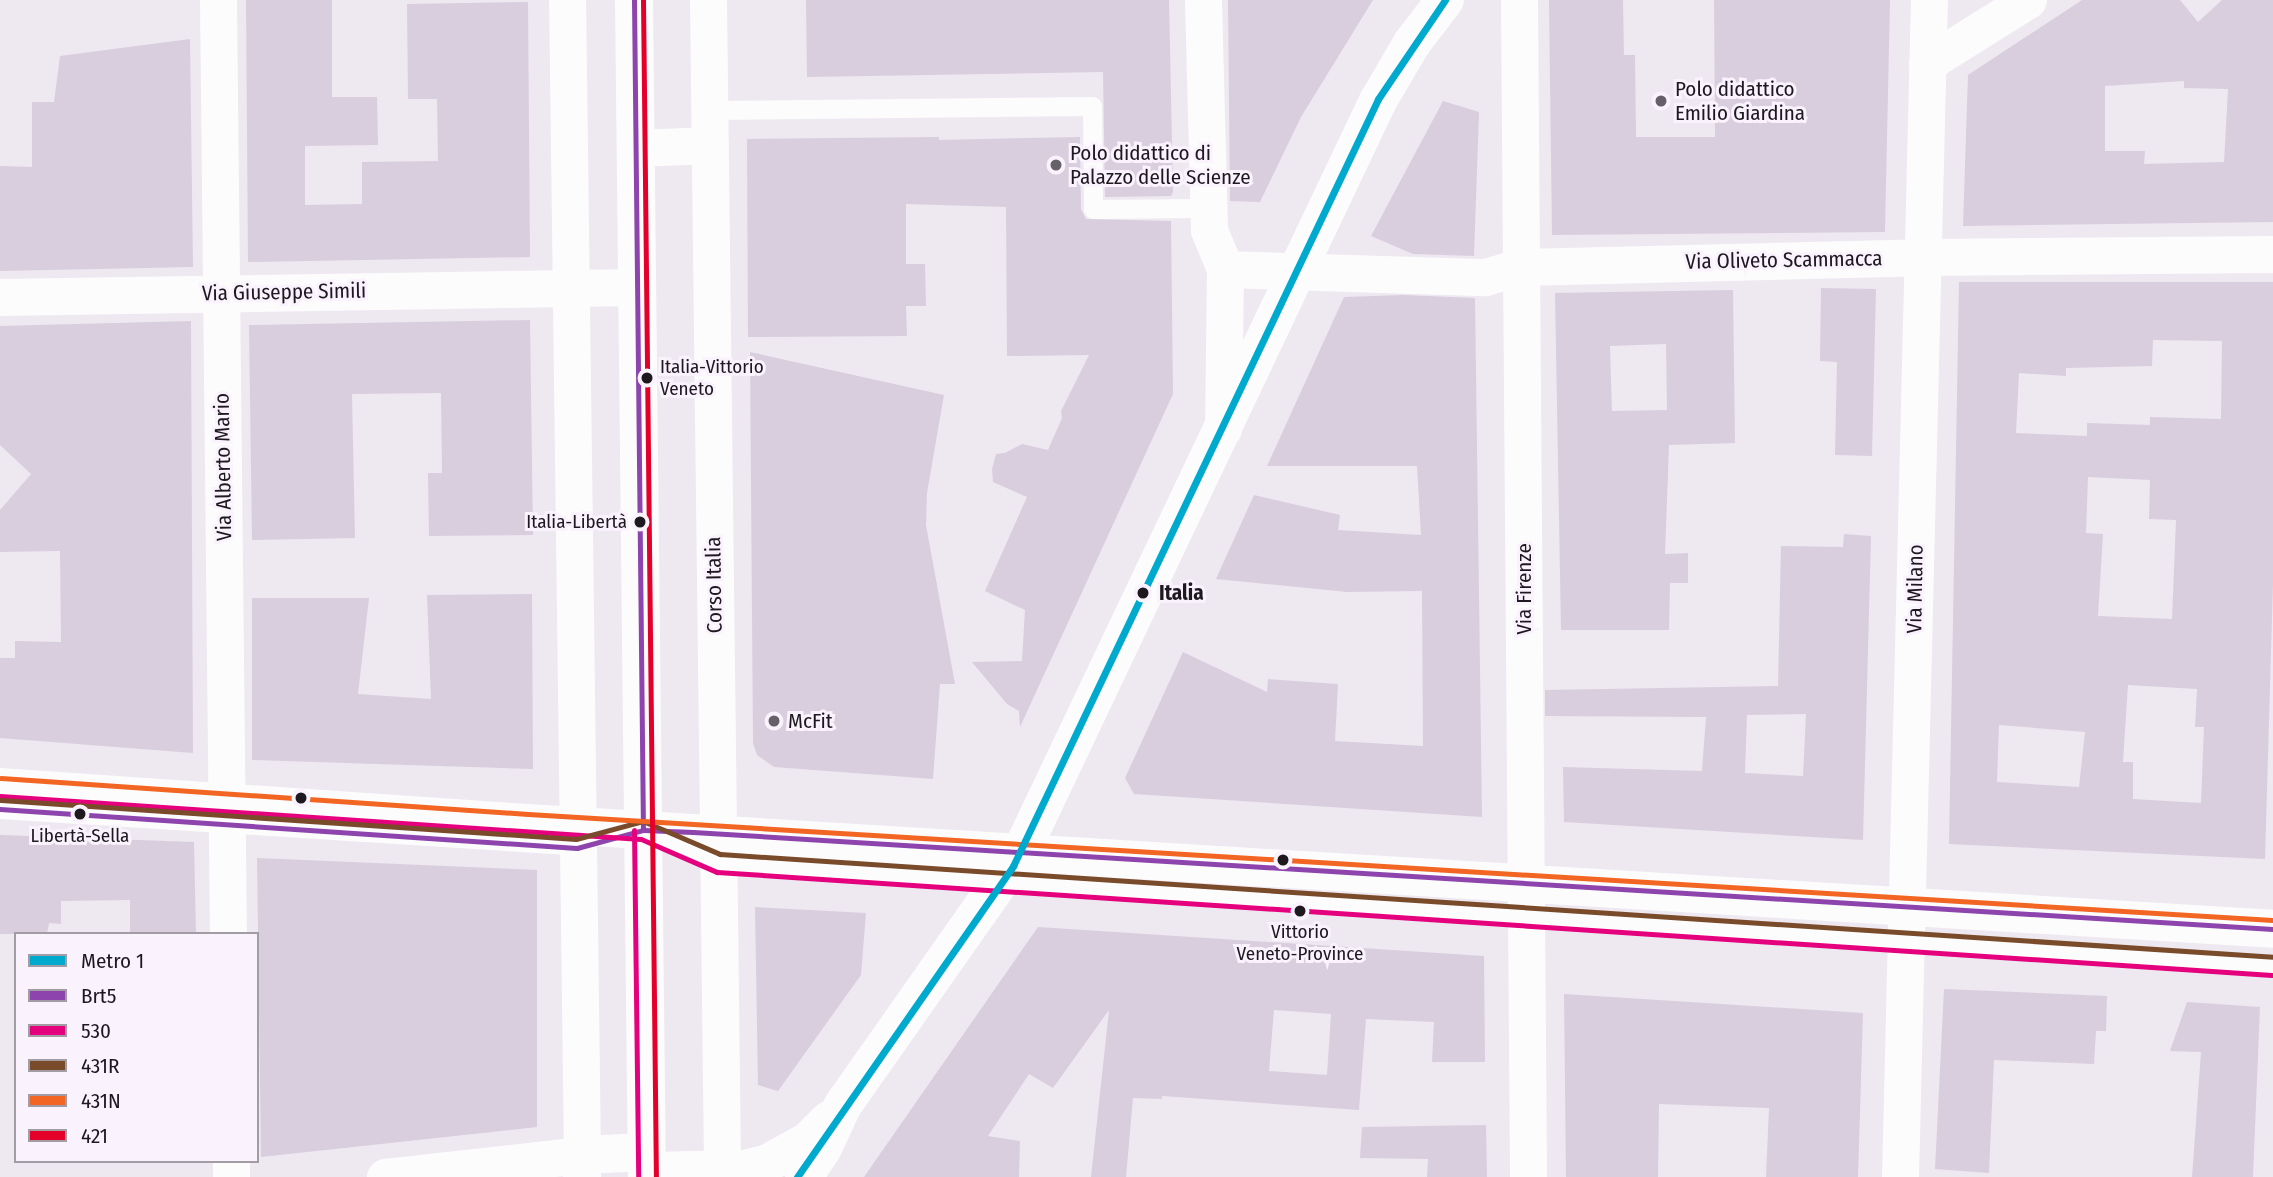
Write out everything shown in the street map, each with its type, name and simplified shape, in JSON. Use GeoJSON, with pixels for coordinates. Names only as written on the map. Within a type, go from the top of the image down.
{"type":"FeatureCollection","features":[{"type":"Feature","properties":{"kind":"main road"},"geometry":{"type":"LineString","coordinates":[[634,0],[646,1167]]}},
{"type":"Feature","properties":{"kind":"main road"},"geometry":{"type":"LineString","coordinates":[[804,1177],[823,1149],[844,1105],[1012,867],[1378,101],[1412,43],[1445,0]]}},
{"type":"Feature","properties":{"kind":"main road"},"geometry":{"type":"LineString","coordinates":[[0,788],[227,813],[577,837],[643,830],[717,848],[1907,924],[2273,929]]}},
{"type":"Feature","properties":{"kind":"main road"},"geometry":{"type":"LineString","coordinates":[[582,1166],[722,1169],[766,1164],[808,1141],[844,1105]]}},
{"type":"Feature","properties":{"kind":"street","name":"Via Alberto Mario"},"geometry":{"type":"LineString","coordinates":[[218,0],[228,932]]}},
{"type":"Feature","properties":{"kind":"street"},"geometry":{"type":"LineString","coordinates":[[385,1177],[582,1166],[567,0]]}},
{"type":"Feature","properties":{"kind":"street","name":"Corso Italia"},"geometry":{"type":"LineString","coordinates":[[708,0],[722,1169]]}},
{"type":"Feature","properties":{"kind":"street"},"geometry":{"type":"LineString","coordinates":[[1203,0],[1209,230],[1225,269],[1223,429]]}},
{"type":"Feature","properties":{"kind":"street","name":"Via Firenze"},"geometry":{"type":"LineString","coordinates":[[1519,0],[1528,1177]]}},
{"type":"Feature","properties":{"kind":"street","name":"Via Milano"},"geometry":{"type":"LineString","coordinates":[[1900,1177],[1929,0]]}},
{"type":"Feature","properties":{"kind":"street"},"geometry":{"type":"LineString","coordinates":[[1927,63],[2028,0]]}},
{"type":"Feature","properties":{"kind":"street"},"geometry":{"type":"LineString","coordinates":[[636,148],[709,127]]}},
{"type":"Feature","properties":{"kind":"street","name":"Via Oliveto Scammacca"},"geometry":{"type":"LineString","coordinates":[[1225,269],[1298,269],[1485,277],[1521,267],[1922,257],[2273,254]]}},
{"type":"Feature","properties":{"kind":"street","name":"Via Giuseppe Simili"},"geometry":{"type":"LineString","coordinates":[[0,297],[636,287]]}},
{"type":"Feature","properties":{"kind":"lane"},"geometry":{"type":"LineString","coordinates":[[709,127],[1092,106],[1093,209],[1208,208]]}},
{"type":"Feature","properties":{"kind":"lane"},"geometry":{"type":"LineString","coordinates":[[0,809],[227,813]]}},
{"type":"Feature","properties":{"kind":"lane"},"geometry":{"type":"LineString","coordinates":[[1907,924],[2273,967]]}},
{"type":"Feature","properties":{"kind":"building"},"geometry":{"type":"Polygon","coordinates":[[[246,0],[332,0],[332,97],[377,97],[378,145],[305,146],[305,205],[362,204],[362,162],[438,161],[437,99],[408,99],[407,4],[528,2],[530,257],[248,262],[246,0]]]}},
{"type":"Feature","properties":{"kind":"building"},"geometry":{"type":"Polygon","coordinates":[[[806,0],[1169,0],[1171,196],[1105,197],[1103,72],[807,77],[806,0]]]}},
{"type":"Feature","properties":{"kind":"building"},"geometry":{"type":"Polygon","coordinates":[[[1228,0],[1373,0],[1301,117],[1260,202],[1230,201],[1228,0]]]}},
{"type":"Feature","properties":{"kind":"building"},"geometry":{"type":"Polygon","coordinates":[[[1549,0],[1623,0],[1624,55],[1635,55],[1636,137],[1715,137],[1714,0],[1890,0],[1885,232],[1552,235],[1549,0]]]}},
{"type":"Feature","properties":{"kind":"building"},"geometry":{"type":"Polygon","coordinates":[[[2082,0],[2180,0],[2198,22],[2222,0],[2273,0],[2273,222],[1963,226],[1968,75],[2082,0]],[[2184,81],[2105,86],[2105,151],[2145,151],[2144,164],[2224,162],[2228,89],[2184,88],[2184,81]]]}},
{"type":"Feature","properties":{"kind":"building"},"geometry":{"type":"Polygon","coordinates":[[[190,39],[193,267],[0,271],[0,166],[32,167],[32,102],[54,102],[60,56],[190,39]]]}},
{"type":"Feature","properties":{"kind":"building"},"geometry":{"type":"Polygon","coordinates":[[[1443,101],[1479,112],[1474,256],[1413,254],[1371,236],[1443,101]]]}},
{"type":"Feature","properties":{"kind":"building"},"geometry":{"type":"Polygon","coordinates":[[[939,137],[939,140],[1080,137],[1081,209],[1086,219],[1171,221],[1173,394],[1020,727],[1019,711],[1007,704],[972,662],[1022,661],[1025,610],[985,591],[1027,497],[993,482],[992,469],[996,454],[1005,453],[1022,444],[1048,450],[1062,418],[1061,411],[1089,355],[1007,356],[1006,207],[906,204],[906,264],[925,264],[926,306],[906,306],[907,336],[748,337],[747,139],[939,137]]]}},
{"type":"Feature","properties":{"kind":"building"},"geometry":{"type":"Polygon","coordinates":[[[1959,282],[2273,282],[2273,584],[2265,859],[1949,844],[1959,282]],[[2153,340],[2152,366],[2066,368],[2066,376],[2019,373],[2016,433],[2087,436],[2087,423],[2150,425],[2150,417],[2221,419],[2222,341],[2153,340]],[[2088,477],[2086,533],[2103,534],[2098,616],[2172,619],[2176,520],[2149,519],[2150,480],[2088,477]],[[2128,685],[2123,762],[2133,762],[2133,799],[2201,803],[2204,727],[2195,727],[2197,689],[2128,685]],[[1999,725],[1997,782],[2079,787],[2085,732],[1999,725]]]}},
{"type":"Feature","properties":{"kind":"building"},"geometry":{"type":"Polygon","coordinates":[[[1821,288],[1876,289],[1872,456],[1835,455],[1837,362],[1820,361],[1821,288]]]}},
{"type":"Feature","properties":{"kind":"building"},"geometry":{"type":"Polygon","coordinates":[[[1733,290],[1735,443],[1669,445],[1665,554],[1688,553],[1688,583],[1670,583],[1669,630],[1561,630],[1555,293],[1733,290]],[[1666,344],[1610,346],[1612,411],[1667,410],[1666,344]]]}},
{"type":"Feature","properties":{"kind":"building"},"geometry":{"type":"Polygon","coordinates":[[[1403,295],[1475,298],[1482,817],[1134,794],[1125,778],[1183,652],[1267,692],[1268,679],[1338,684],[1335,741],[1423,746],[1422,591],[1347,592],[1216,579],[1254,495],[1340,515],[1338,530],[1421,535],[1417,466],[1267,466],[1344,297],[1403,295]]]}},
{"type":"Feature","properties":{"kind":"building"},"geometry":{"type":"Polygon","coordinates":[[[530,320],[533,535],[429,536],[428,473],[442,473],[441,393],[352,394],[355,538],[252,540],[249,325],[530,320]]]}},
{"type":"Feature","properties":{"kind":"building"},"geometry":{"type":"Polygon","coordinates":[[[191,321],[193,753],[0,738],[0,658],[15,658],[15,641],[61,642],[60,551],[0,552],[0,510],[31,474],[0,445],[0,326],[191,321]]]}},
{"type":"Feature","properties":{"kind":"building"},"geometry":{"type":"Polygon","coordinates":[[[750,352],[944,395],[927,493],[926,525],[955,684],[940,684],[933,779],[774,767],[757,755],[753,743],[750,352]]]}},
{"type":"Feature","properties":{"kind":"building"},"geometry":{"type":"Polygon","coordinates":[[[1844,534],[1871,536],[1863,840],[1564,822],[1563,767],[1702,771],[1706,717],[1545,716],[1545,690],[1778,686],[1781,546],[1843,547],[1844,534]],[[1806,714],[1747,715],[1745,773],[1803,776],[1806,714]]]}},
{"type":"Feature","properties":{"kind":"building"},"geometry":{"type":"Polygon","coordinates":[[[532,594],[533,769],[252,760],[252,598],[369,598],[358,694],[431,699],[427,595],[532,594]]]}},
{"type":"Feature","properties":{"kind":"building"},"geometry":{"type":"Polygon","coordinates":[[[0,835],[194,842],[196,932],[130,932],[130,900],[61,901],[61,924],[49,923],[47,932],[0,934],[0,835]]]}},
{"type":"Feature","properties":{"kind":"building"},"geometry":{"type":"Polygon","coordinates":[[[257,858],[537,870],[537,1127],[261,1157],[257,858]]]}},
{"type":"Feature","properties":{"kind":"building"},"geometry":{"type":"Polygon","coordinates":[[[755,907],[866,913],[861,975],[778,1091],[758,1085],[755,907]]]}},
{"type":"Feature","properties":{"kind":"building"},"geometry":{"type":"Polygon","coordinates":[[[1038,927],[1484,956],[1485,1062],[1432,1062],[1434,1022],[1366,1019],[1359,1110],[1162,1096],[1162,1099],[1133,1098],[1126,1177],[1091,1177],[1109,1010],[1053,1088],[1029,1074],[988,1136],[1020,1141],[1019,1177],[864,1177],[1038,927]],[[1274,1010],[1269,1071],[1327,1075],[1331,1014],[1274,1010]]]}},
{"type":"Feature","properties":{"kind":"building"},"geometry":{"type":"Polygon","coordinates":[[[1944,989],[2107,996],[2106,1031],[2096,1031],[2094,1064],[1994,1060],[1989,1173],[1935,1169],[1944,989]]]}},
{"type":"Feature","properties":{"kind":"building"},"geometry":{"type":"Polygon","coordinates":[[[1564,994],[1863,1013],[1858,1177],[1766,1177],[1769,1108],[1659,1104],[1658,1177],[1566,1177],[1564,994]]]}},
{"type":"Feature","properties":{"kind":"building"},"geometry":{"type":"Polygon","coordinates":[[[2187,1002],[2260,1007],[2253,1177],[2192,1177],[2201,1052],[2170,1051],[2187,1002]]]}},
{"type":"Feature","properties":{"kind":"building"},"geometry":{"type":"Polygon","coordinates":[[[1486,1125],[1487,1177],[1427,1177],[1428,1159],[1360,1158],[1362,1127],[1486,1125]]]}},
{"type":"Feature","properties":{"kind":"metro line","name":"1"},"geometry":{"type":"LineString","coordinates":[[797,1177],[1013,866],[1378,99],[1445,0]]}},
{"type":"Feature","properties":{"kind":"transit line","name":"Brt5"},"geometry":{"type":"LineString","coordinates":[[634,0],[643,830]]}},
{"type":"Feature","properties":{"kind":"transit line","name":"421"},"geometry":{"type":"LineString","coordinates":[[643,0],[656,1177]]}},
{"type":"Feature","properties":{"kind":"transit line","name":"431N"},"geometry":{"type":"LineString","coordinates":[[1,778],[528,814],[2273,920]]}},
{"type":"Feature","properties":{"kind":"transit line","name":"530"},"geometry":{"type":"LineString","coordinates":[[0,796],[641,839],[717,872],[2272,975]]}},
{"type":"Feature","properties":{"kind":"transit line","name":"431R"},"geometry":{"type":"LineString","coordinates":[[1,800],[576,839],[643,821],[720,854],[2273,957]]}},
{"type":"Feature","properties":{"kind":"transit line","name":"Brt5"},"geometry":{"type":"LineString","coordinates":[[0,809],[577,848],[643,830],[693,832],[2273,929]]}},
{"type":"Feature","properties":{"kind":"transit line","name":"530"},"geometry":{"type":"LineString","coordinates":[[634,830],[638,1177]]}},
{"type":"Feature","properties":{"kind":"place","name":"Polo didattico Emilio Giardina"},"geometry":{"type":"Point","coordinates":[1661,101]}},
{"type":"Feature","properties":{"kind":"place","name":"Polo didattico di Palazzo delle Scienze"},"geometry":{"type":"Point","coordinates":[1056,165]}},
{"type":"Feature","properties":{"kind":"place","name":"Italia-Vittorio Veneto"},"geometry":{"type":"Point","coordinates":[647,378]}},
{"type":"Feature","properties":{"kind":"place","name":"Italia-Libertà"},"geometry":{"type":"Point","coordinates":[640,522]}},
{"type":"Feature","properties":{"kind":"place","name":"Italia"},"geometry":{"type":"Point","coordinates":[1143,593]}},
{"type":"Feature","properties":{"kind":"place","name":"McFit"},"geometry":{"type":"Point","coordinates":[774,721]}},
{"type":"Feature","properties":{"kind":"place","name":"Libertà-Sella"},"geometry":{"type":"Point","coordinates":[80,814]}},
{"type":"Feature","properties":{"kind":"place","name":"Vittorio Veneto-Province"},"geometry":{"type":"Point","coordinates":[1300,911]}}]}
